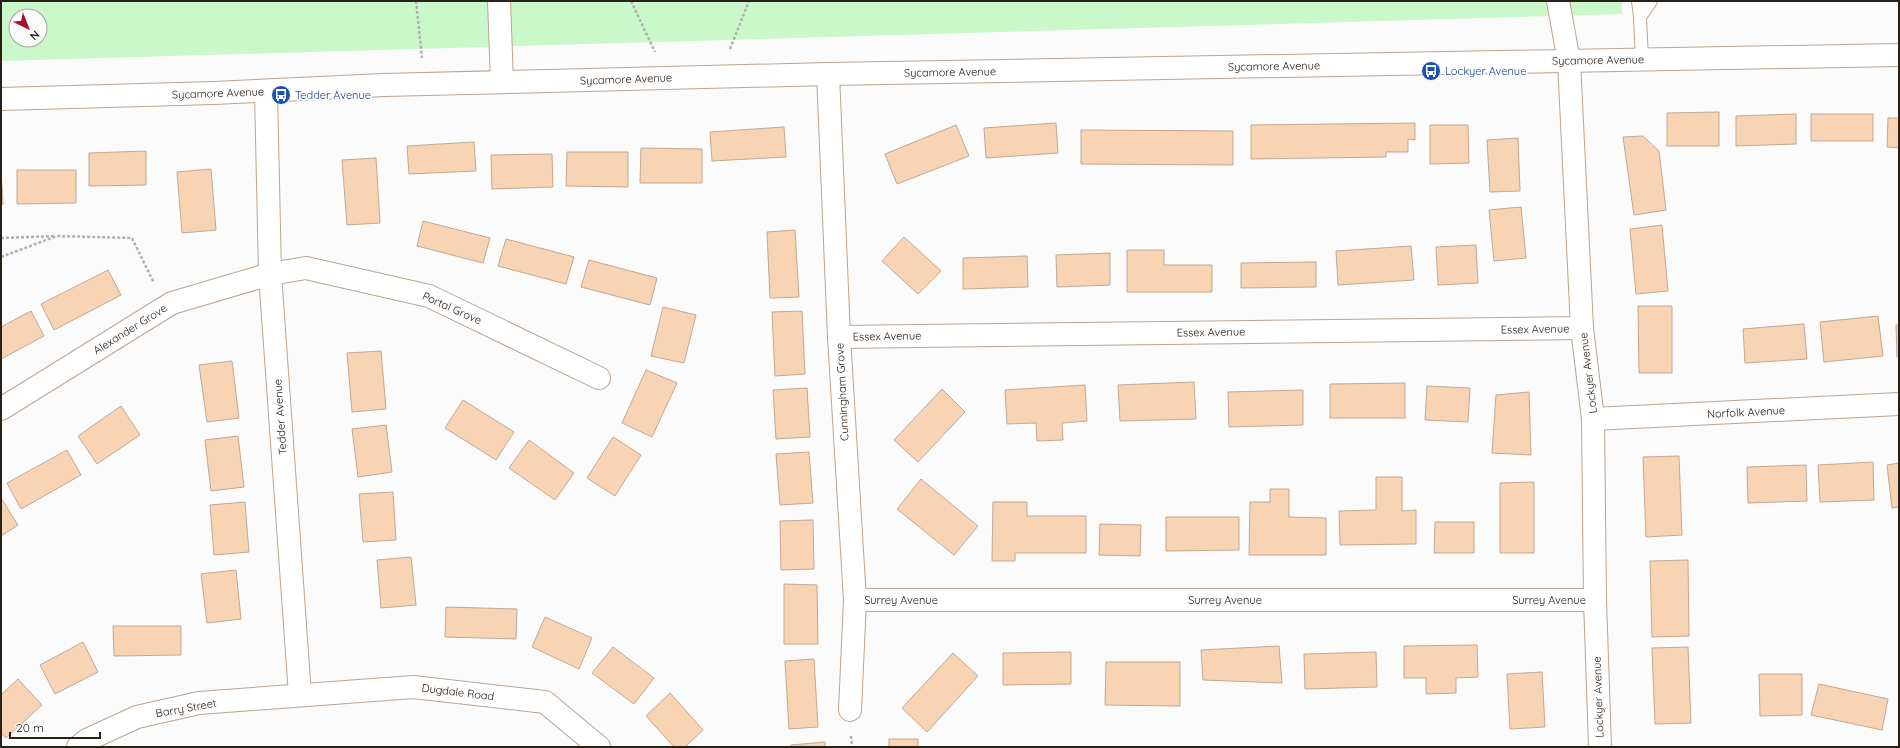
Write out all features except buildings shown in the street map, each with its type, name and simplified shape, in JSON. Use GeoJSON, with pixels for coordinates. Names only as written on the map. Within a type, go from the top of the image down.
{"type":"FeatureCollection","features":[{"type":"Feature","properties":{"kind":"street"},"geometry":{"type":"LineString","coordinates":[[499,1],[502,82]]}},
{"type":"Feature","properties":{"kind":"street","name":"Lockyer Avenue"},"geometry":{"type":"LineString","coordinates":[[1558,1],[1569,61],[1582,328],[1593,419],[1595,600],[1600,747]]}},
{"type":"Feature","properties":{"kind":"street","name":"Sycamore Avenue"},"geometry":{"type":"LineString","coordinates":[[1,99],[266,91],[426,84],[720,76],[1899,55]]}},
{"type":"Feature","properties":{"kind":"street","name":"Cunningham Grove"},"geometry":{"type":"LineString","coordinates":[[828,74],[839,337],[855,600],[850,710]]}},
{"type":"Feature","properties":{"kind":"street","name":"Tedder Avenue"},"geometry":{"type":"LineString","coordinates":[[266,91],[270,274],[300,695]]}},
{"type":"Feature","properties":{"kind":"street","name":"Portal Grove"},"geometry":{"type":"LineString","coordinates":[[270,274],[306,268],[429,296],[599,378]]}},
{"type":"Feature","properties":{"kind":"street","name":"Alexander Grove"},"geometry":{"type":"LineString","coordinates":[[1,409],[172,303],[270,274]]}},
{"type":"Feature","properties":{"kind":"street","name":"Essex Avenue"},"geometry":{"type":"LineString","coordinates":[[839,337],[1582,328]]}},
{"type":"Feature","properties":{"kind":"street","name":"Norfolk Avenue"},"geometry":{"type":"LineString","coordinates":[[1593,419],[1899,404]]}},
{"type":"Feature","properties":{"kind":"street","name":"Surrey Avenue"},"geometry":{"type":"LineString","coordinates":[[855,600],[1595,600]]}},
{"type":"Feature","properties":{"kind":"street","name":"Dugdale Road"},"geometry":{"type":"LineString","coordinates":[[300,695],[413,687],[545,702],[599,747]]}},
{"type":"Feature","properties":{"kind":"street","name":"Barry Street"},"geometry":{"type":"LineString","coordinates":[[78,747],[87,740],[137,717],[199,703],[300,695]]}},
{"type":"Feature","properties":{"kind":"lane"},"geometry":{"type":"LineString","coordinates":[[1638,1],[1642,59]]}},
{"type":"Feature","properties":{"kind":"lane"},"geometry":{"type":"LineString","coordinates":[[1640,18],[1651,1]]}},
{"type":"Feature","properties":{"kind":"path"},"geometry":{"type":"LineString","coordinates":[[416,1],[426,84]]}},
{"type":"Feature","properties":{"kind":"path"},"geometry":{"type":"LineString","coordinates":[[631,1],[667,78]]}},
{"type":"Feature","properties":{"kind":"path"},"geometry":{"type":"LineString","coordinates":[[720,76],[749,1]]}},
{"type":"Feature","properties":{"kind":"path"},"geometry":{"type":"LineString","coordinates":[[1,257],[57,236]]}},
{"type":"Feature","properties":{"kind":"path"},"geometry":{"type":"LineString","coordinates":[[1,238],[57,236],[132,238],[166,307]]}},
{"type":"Feature","properties":{"kind":"green space"},"geometry":{"type":"Polygon","coordinates":[[[1,1],[1622,1],[1622,14],[1,61],[1,1]]]}},
{"type":"Feature","properties":{"kind":"place","name":"Lockyer Avenue"},"geometry":{"type":"Point","coordinates":[1431,71]}},
{"type":"Feature","properties":{"kind":"place","name":"Tedder Avenue"},"geometry":{"type":"Point","coordinates":[281,95]}}]}
